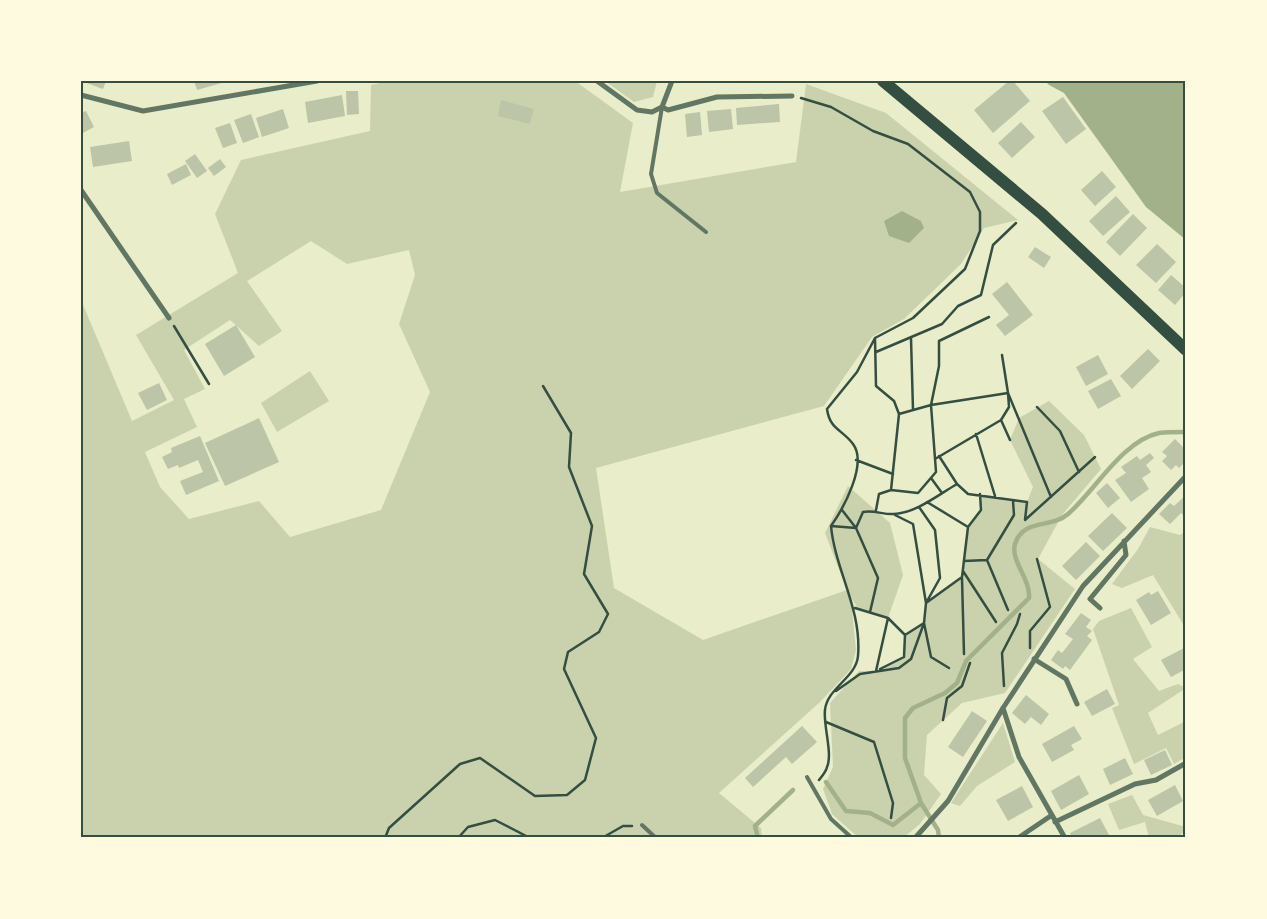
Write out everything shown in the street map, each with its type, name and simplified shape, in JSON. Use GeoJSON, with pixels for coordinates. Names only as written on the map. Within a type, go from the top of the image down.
{"type":"FeatureCollection","features":[{"type":"Feature","properties":{"kind":"highway"},"geometry":{"type":"LineString","coordinates":[[874,81],[907,100]]}},
{"type":"Feature","properties":{"kind":"highway"},"geometry":{"type":"LineString","coordinates":[[883,81],[1042,214],[1186,350]]}},
{"type":"Feature","properties":{"kind":"street"},"geometry":{"type":"LineString","coordinates":[[81,95],[143,111],[318,81]]}},
{"type":"Feature","properties":{"kind":"street"},"geometry":{"type":"LineString","coordinates":[[597,81],[637,110],[652,112],[662,106],[672,81]]}},
{"type":"Feature","properties":{"kind":"street"},"geometry":{"type":"LineString","coordinates":[[662,106],[668,110],[716,97],[792,96]]}},
{"type":"Feature","properties":{"kind":"street"},"geometry":{"type":"LineString","coordinates":[[81,190],[169,318]]}},
{"type":"Feature","properties":{"kind":"street"},"geometry":{"type":"LineString","coordinates":[[915,838],[937,816],[962,780],[1032,657],[1082,586],[1186,476]]}},
{"type":"Feature","properties":{"kind":"street"},"geometry":{"type":"LineString","coordinates":[[1100,608],[1090,599],[1126,555],[1124,541]]}},
{"type":"Feature","properties":{"kind":"street"},"geometry":{"type":"LineString","coordinates":[[1032,657],[1066,679],[1077,704]]}},
{"type":"Feature","properties":{"kind":"street"},"geometry":{"type":"LineString","coordinates":[[1003,708],[1019,757],[1065,838]]}},
{"type":"Feature","properties":{"kind":"street"},"geometry":{"type":"LineString","coordinates":[[1056,822],[1135,784],[1156,780],[1186,763]]}},
{"type":"Feature","properties":{"kind":"street"},"geometry":{"type":"LineString","coordinates":[[1018,838],[1052,815]]}},
{"type":"Feature","properties":{"kind":"lane"},"geometry":{"type":"LineString","coordinates":[[662,106],[651,174],[657,193],[706,232]]}},
{"type":"Feature","properties":{"kind":"lane"},"geometry":{"type":"LineString","coordinates":[[807,777],[831,819],[852,838]]}},
{"type":"Feature","properties":{"kind":"lane"},"geometry":{"type":"LineString","coordinates":[[642,825],[656,838]]}},
{"type":"Feature","properties":{"kind":"path"},"geometry":{"type":"LineString","coordinates":[[792,96],[831,107],[873,131],[908,144],[970,192],[980,212],[980,231],[965,269],[913,318],[875,338],[857,372],[827,409],[829,422],[854,445],[859,463],[842,510],[831,526],[832,541],[855,607],[858,656],[854,669],[831,695],[825,708],[828,766],[815,788]]}},
{"type":"Feature","properties":{"kind":"path"},"geometry":{"type":"LineString","coordinates":[[876,352],[942,324],[958,306],[981,295],[993,245],[1016,224]]}},
{"type":"Feature","properties":{"kind":"path"},"geometry":{"type":"LineString","coordinates":[[876,510],[879,494],[891,490],[918,493],[936,472],[930,405],[939,366],[939,341],[989,316]]}},
{"type":"Feature","properties":{"kind":"path"},"geometry":{"type":"LineString","coordinates":[[169,318],[209,384]]}},
{"type":"Feature","properties":{"kind":"path"},"geometry":{"type":"LineString","coordinates":[[875,338],[876,386],[894,401],[899,414],[891,490]]}},
{"type":"Feature","properties":{"kind":"path"},"geometry":{"type":"LineString","coordinates":[[911,338],[913,410]]}},
{"type":"Feature","properties":{"kind":"path"},"geometry":{"type":"LineString","coordinates":[[935,459],[1001,420],[1009,407],[1002,355]]}},
{"type":"Feature","properties":{"kind":"path"},"geometry":{"type":"LineString","coordinates":[[385,838],[389,828],[460,764],[480,758],[536,796],[567,795],[585,780],[596,738],[564,669],[568,652],[599,632],[608,614],[584,574],[592,526],[569,467],[571,433],[543,386]]}},
{"type":"Feature","properties":{"kind":"path"},"geometry":{"type":"LineString","coordinates":[[899,414],[930,405],[1008,393]]}},
{"type":"Feature","properties":{"kind":"path"},"geometry":{"type":"LineString","coordinates":[[1008,393],[1051,497]]}},
{"type":"Feature","properties":{"kind":"path"},"geometry":{"type":"LineString","coordinates":[[1037,407],[1060,431],[1079,472]]}},
{"type":"Feature","properties":{"kind":"path"},"geometry":{"type":"LineString","coordinates":[[1001,420],[1010,440]]}},
{"type":"Feature","properties":{"kind":"path"},"geometry":{"type":"LineString","coordinates":[[976,434],[995,496]]}},
{"type":"Feature","properties":{"kind":"path"},"geometry":{"type":"LineString","coordinates":[[939,456],[957,484],[968,494],[995,496],[1013,501],[1027,502],[1024,520],[1095,457]]}},
{"type":"Feature","properties":{"kind":"path"},"geometry":{"type":"LineString","coordinates":[[856,460],[859,463],[893,474]]}},
{"type":"Feature","properties":{"kind":"path"},"geometry":{"type":"LineString","coordinates":[[930,478],[942,493]]}},
{"type":"Feature","properties":{"kind":"path"},"geometry":{"type":"LineString","coordinates":[[894,514],[919,507],[957,484]]}},
{"type":"Feature","properties":{"kind":"path"},"geometry":{"type":"LineString","coordinates":[[964,654],[962,577],[968,527],[981,510],[980,494]]}},
{"type":"Feature","properties":{"kind":"path"},"geometry":{"type":"LineString","coordinates":[[987,560],[1014,515],[1013,501]]}},
{"type":"Feature","properties":{"kind":"path"},"geometry":{"type":"LineString","coordinates":[[927,502],[968,527]]}},
{"type":"Feature","properties":{"kind":"path"},"geometry":{"type":"LineString","coordinates":[[919,507],[935,530],[940,578],[926,604]]}},
{"type":"Feature","properties":{"kind":"path"},"geometry":{"type":"LineString","coordinates":[[842,510],[856,528],[878,578],[870,612]]}},
{"type":"Feature","properties":{"kind":"path"},"geometry":{"type":"LineString","coordinates":[[831,695],[860,674],[899,668],[911,659],[924,623],[926,604],[913,524],[894,514],[876,510],[863,512],[856,528]]}},
{"type":"Feature","properties":{"kind":"path"},"geometry":{"type":"LineString","coordinates":[[831,526],[856,528]]}},
{"type":"Feature","properties":{"kind":"path"},"geometry":{"type":"LineString","coordinates":[[1032,657],[1030,631],[1050,607],[1038,559]]}},
{"type":"Feature","properties":{"kind":"path"},"geometry":{"type":"LineString","coordinates":[[964,561],[987,560]]}},
{"type":"Feature","properties":{"kind":"path"},"geometry":{"type":"LineString","coordinates":[[987,560],[1008,610]]}},
{"type":"Feature","properties":{"kind":"path"},"geometry":{"type":"LineString","coordinates":[[963,569],[996,622]]}},
{"type":"Feature","properties":{"kind":"path"},"geometry":{"type":"LineString","coordinates":[[926,604],[962,577]]}},
{"type":"Feature","properties":{"kind":"path"},"geometry":{"type":"LineString","coordinates":[[855,607],[888,618],[905,635],[904,657],[876,671]]}},
{"type":"Feature","properties":{"kind":"path"},"geometry":{"type":"LineString","coordinates":[[1005,692],[1002,652],[1017,624],[1020,614]]}},
{"type":"Feature","properties":{"kind":"path"},"geometry":{"type":"LineString","coordinates":[[876,671],[888,618]]}},
{"type":"Feature","properties":{"kind":"path"},"geometry":{"type":"LineString","coordinates":[[905,635],[924,623]]}},
{"type":"Feature","properties":{"kind":"path"},"geometry":{"type":"LineString","coordinates":[[924,623],[931,656],[949,668]]}},
{"type":"Feature","properties":{"kind":"path"},"geometry":{"type":"LineString","coordinates":[[943,720],[947,698],[962,686],[970,663]]}},
{"type":"Feature","properties":{"kind":"path"},"geometry":{"type":"LineString","coordinates":[[825,722],[874,742],[893,802],[891,818]]}},
{"type":"Feature","properties":{"kind":"path"},"geometry":{"type":"LineString","coordinates":[[458,838],[468,827],[496,820],[530,838]]}},
{"type":"Feature","properties":{"kind":"path"},"geometry":{"type":"LineString","coordinates":[[602,838],[623,826],[642,825]]}},
{"type":"Feature","properties":{"kind":"shaded area"},"geometry":{"type":"Polygon","coordinates":[[[389,81],[575,81],[633,123],[620,192],[796,162],[806,84],[886,113],[1018,220],[984,228],[961,264],[904,319],[872,337],[824,406],[596,468],[614,588],[703,640],[847,590],[825,533],[848,486],[890,523],[903,575],[888,618],[858,609],[848,592],[852,610],[856,650],[851,669],[820,702],[719,793],[761,828],[762,838],[81,838],[81,300],[132,421],[174,400],[136,335],[238,273],[215,214],[241,160],[370,131],[371,85],[389,81]],[[311,241],[247,281],[282,331],[259,346],[230,320],[184,350],[205,389],[184,399],[197,427],[145,452],[160,487],[189,519],[259,501],[290,537],[381,510],[430,392],[399,324],[415,275],[409,250],[347,264],[311,241]]]}},
{"type":"Feature","properties":{"kind":"shaded area"},"geometry":{"type":"Polygon","coordinates":[[[605,81],[657,81],[653,97],[634,102],[605,81]]]}},
{"type":"Feature","properties":{"kind":"shaded area"},"geometry":{"type":"Polygon","coordinates":[[[1045,81],[1186,81],[1186,240],[1146,207],[1064,93],[1045,81]]]}},
{"type":"Feature","properties":{"kind":"shaded area"},"geometry":{"type":"Polygon","coordinates":[[[902,211],[921,221],[924,228],[909,243],[889,236],[884,221],[902,211]]]}},
{"type":"Feature","properties":{"kind":"shaded area"},"geometry":{"type":"Polygon","coordinates":[[[310,371],[329,401],[277,432],[261,403],[310,371]]]}},
{"type":"Feature","properties":{"kind":"shaded area"},"geometry":{"type":"Polygon","coordinates":[[[1049,401],[1084,435],[1101,469],[1062,515],[1038,559],[1075,589],[1005,693],[962,703],[927,735],[924,775],[941,794],[920,824],[903,838],[859,838],[832,814],[823,789],[833,767],[830,703],[859,671],[876,671],[904,657],[905,635],[924,623],[926,603],[962,577],[968,527],[981,510],[980,494],[1027,502],[1033,487],[1010,440],[1019,418],[1049,401]]]}},
{"type":"Feature","properties":{"kind":"shaded area"},"geometry":{"type":"Polygon","coordinates":[[[1150,527],[1180,535],[1186,531],[1186,629],[1153,575],[1122,588],[1112,584],[1138,549],[1150,527]]]}},
{"type":"Feature","properties":{"kind":"shaded area"},"geometry":{"type":"Polygon","coordinates":[[[1131,608],[1152,647],[1133,659],[1159,691],[1178,684],[1186,688],[1148,713],[1158,735],[1186,721],[1186,757],[1174,764],[1166,748],[1134,764],[1112,708],[1119,705],[1093,629],[1099,621],[1131,608]]]}},
{"type":"Feature","properties":{"kind":"shaded area"},"geometry":{"type":"Polygon","coordinates":[[[1003,723],[1015,762],[977,786],[960,806],[951,803],[1003,723]]]}},
{"type":"Feature","properties":{"kind":"shaded area"},"geometry":{"type":"Polygon","coordinates":[[[1132,795],[1143,815],[1186,827],[1186,829],[1178,838],[1149,838],[1145,822],[1119,830],[1108,804],[1132,795]]]}},
{"type":"Feature","properties":{"kind":"building"},"geometry":{"type":"Polygon","coordinates":[[[81,81],[106,81],[103,89],[81,81]]]}},
{"type":"Feature","properties":{"kind":"building"},"geometry":{"type":"Polygon","coordinates":[[[194,81],[225,81],[225,82],[197,90],[194,81]]]}},
{"type":"Feature","properties":{"kind":"building"},"geometry":{"type":"Polygon","coordinates":[[[1009,81],[1013,81],[1030,101],[993,133],[974,110],[1009,81]]]}},
{"type":"Feature","properties":{"kind":"building"},"geometry":{"type":"Polygon","coordinates":[[[346,91],[358,91],[359,114],[347,115],[346,91]]]}},
{"type":"Feature","properties":{"kind":"building"},"geometry":{"type":"Polygon","coordinates":[[[342,95],[345,116],[308,123],[305,102],[342,95]]]}},
{"type":"Feature","properties":{"kind":"building"},"geometry":{"type":"Polygon","coordinates":[[[1063,97],[1086,129],[1066,144],[1042,111],[1063,97]]]}},
{"type":"Feature","properties":{"kind":"building"},"geometry":{"type":"Polygon","coordinates":[[[501,100],[534,109],[530,124],[498,116],[501,100]]]}},
{"type":"Feature","properties":{"kind":"building"},"geometry":{"type":"Polygon","coordinates":[[[779,104],[780,122],[737,125],[736,108],[779,104]]]}},
{"type":"Feature","properties":{"kind":"building"},"geometry":{"type":"Polygon","coordinates":[[[283,109],[289,128],[262,137],[256,118],[283,109]]]}},
{"type":"Feature","properties":{"kind":"building"},"geometry":{"type":"Polygon","coordinates":[[[731,109],[733,129],[709,132],[707,111],[731,109]]]}},
{"type":"Feature","properties":{"kind":"building"},"geometry":{"type":"Polygon","coordinates":[[[86,111],[94,127],[81,134],[81,113],[86,111]]]}},
{"type":"Feature","properties":{"kind":"building"},"geometry":{"type":"Polygon","coordinates":[[[700,112],[702,135],[687,137],[685,114],[700,112]]]}},
{"type":"Feature","properties":{"kind":"building"},"geometry":{"type":"Polygon","coordinates":[[[251,114],[259,137],[243,143],[234,120],[251,114]]]}},
{"type":"Feature","properties":{"kind":"building"},"geometry":{"type":"Polygon","coordinates":[[[1021,122],[1035,137],[1012,158],[998,143],[1021,122]]]}},
{"type":"Feature","properties":{"kind":"building"},"geometry":{"type":"Polygon","coordinates":[[[230,123],[237,143],[223,148],[215,128],[230,123]]]}},
{"type":"Feature","properties":{"kind":"building"},"geometry":{"type":"Polygon","coordinates":[[[129,141],[132,161],[93,167],[90,147],[129,141]]]}},
{"type":"Feature","properties":{"kind":"building"},"geometry":{"type":"Polygon","coordinates":[[[195,154],[207,171],[197,178],[185,161],[195,154]]]}},
{"type":"Feature","properties":{"kind":"building"},"geometry":{"type":"Polygon","coordinates":[[[220,159],[226,167],[214,176],[208,168],[220,159]]]}},
{"type":"Feature","properties":{"kind":"building"},"geometry":{"type":"Polygon","coordinates":[[[186,164],[191,175],[172,185],[167,174],[186,164]]]}},
{"type":"Feature","properties":{"kind":"building"},"geometry":{"type":"Polygon","coordinates":[[[1102,171],[1116,187],[1095,206],[1081,190],[1102,171]]]}},
{"type":"Feature","properties":{"kind":"building"},"geometry":{"type":"Polygon","coordinates":[[[1116,196],[1130,212],[1103,236],[1089,221],[1116,196]]]}},
{"type":"Feature","properties":{"kind":"building"},"geometry":{"type":"Polygon","coordinates":[[[1133,214],[1147,228],[1120,256],[1106,242],[1133,214]]]}},
{"type":"Feature","properties":{"kind":"building"},"geometry":{"type":"Polygon","coordinates":[[[1157,244],[1176,262],[1156,283],[1136,265],[1157,244]]]}},
{"type":"Feature","properties":{"kind":"building"},"geometry":{"type":"Polygon","coordinates":[[[1035,247],[1051,257],[1044,268],[1028,257],[1035,247]]]}},
{"type":"Feature","properties":{"kind":"building"},"geometry":{"type":"Polygon","coordinates":[[[1171,275],[1186,288],[1186,292],[1175,305],[1158,290],[1171,275]]]}},
{"type":"Feature","properties":{"kind":"building"},"geometry":{"type":"Polygon","coordinates":[[[1007,282],[1033,315],[1005,336],[996,325],[1009,315],[992,294],[1007,282]]]}},
{"type":"Feature","properties":{"kind":"building"},"geometry":{"type":"Polygon","coordinates":[[[236,325],[255,357],[224,376],[205,344],[236,325]]]}},
{"type":"Feature","properties":{"kind":"building"},"geometry":{"type":"Polygon","coordinates":[[[1148,349],[1160,361],[1132,389],[1120,376],[1148,349]]]}},
{"type":"Feature","properties":{"kind":"building"},"geometry":{"type":"Polygon","coordinates":[[[1098,355],[1108,374],[1086,386],[1076,367],[1098,355]]]}},
{"type":"Feature","properties":{"kind":"building"},"geometry":{"type":"Polygon","coordinates":[[[1111,379],[1121,396],[1098,409],[1088,391],[1111,379]]]}},
{"type":"Feature","properties":{"kind":"building"},"geometry":{"type":"Polygon","coordinates":[[[159,383],[167,400],[147,410],[138,393],[159,383]]]}},
{"type":"Feature","properties":{"kind":"building"},"geometry":{"type":"Polygon","coordinates":[[[259,418],[279,462],[225,486],[205,443],[259,418]]]}},
{"type":"Feature","properties":{"kind":"building"},"geometry":{"type":"Polygon","coordinates":[[[200,436],[219,481],[186,495],[180,481],[203,472],[198,460],[179,468],[178,465],[168,469],[162,457],[172,452],[171,448],[200,436]]]}},
{"type":"Feature","properties":{"kind":"building"},"geometry":{"type":"Polygon","coordinates":[[[1175,439],[1186,450],[1186,461],[1179,468],[1176,465],[1171,470],[1162,461],[1167,456],[1162,452],[1175,439]]]}},
{"type":"Feature","properties":{"kind":"building"},"geometry":{"type":"Polygon","coordinates":[[[1150,453],[1154,458],[1146,465],[1151,472],[1142,478],[1149,489],[1131,502],[1115,480],[1126,473],[1121,467],[1137,456],[1140,460],[1150,453]]]}},
{"type":"Feature","properties":{"kind":"building"},"geometry":{"type":"Polygon","coordinates":[[[1107,483],[1120,498],[1108,508],[1096,493],[1107,483]]]}},
{"type":"Feature","properties":{"kind":"building"},"geometry":{"type":"Polygon","coordinates":[[[1186,495],[1186,518],[1181,513],[1170,524],[1159,514],[1170,503],[1174,506],[1186,495]]]}},
{"type":"Feature","properties":{"kind":"building"},"geometry":{"type":"Polygon","coordinates":[[[1112,513],[1127,528],[1103,551],[1088,536],[1112,513]]]}},
{"type":"Feature","properties":{"kind":"building"},"geometry":{"type":"Polygon","coordinates":[[[1086,542],[1100,556],[1076,580],[1062,566],[1086,542]]]}},
{"type":"Feature","properties":{"kind":"building"},"geometry":{"type":"Polygon","coordinates":[[[1158,591],[1171,613],[1151,625],[1136,600],[1149,592],[1151,595],[1158,591]]]}},
{"type":"Feature","properties":{"kind":"building"},"geometry":{"type":"Polygon","coordinates":[[[1081,613],[1091,620],[1086,627],[1092,631],[1087,636],[1092,640],[1070,670],[1065,666],[1063,669],[1051,660],[1058,650],[1062,653],[1073,639],[1065,634],[1081,613]]]}},
{"type":"Feature","properties":{"kind":"building"},"geometry":{"type":"Polygon","coordinates":[[[1186,647],[1186,669],[1171,677],[1161,660],[1186,647]]]}},
{"type":"Feature","properties":{"kind":"building"},"geometry":{"type":"Polygon","coordinates":[[[1107,689],[1115,704],[1092,716],[1084,702],[1107,689]]]}},
{"type":"Feature","properties":{"kind":"building"},"geometry":{"type":"Polygon","coordinates":[[[1026,695],[1049,714],[1041,725],[1031,717],[1025,724],[1012,713],[1026,695]]]}},
{"type":"Feature","properties":{"kind":"building"},"geometry":{"type":"Polygon","coordinates":[[[972,711],[987,721],[963,757],[948,747],[972,711]]]}},
{"type":"Feature","properties":{"kind":"building"},"geometry":{"type":"Polygon","coordinates":[[[802,726],[817,742],[792,764],[786,757],[753,787],[745,778],[802,726]]]}},
{"type":"Feature","properties":{"kind":"building"},"geometry":{"type":"Polygon","coordinates":[[[1074,726],[1082,739],[1071,745],[1074,750],[1052,762],[1042,744],[1074,726]]]}},
{"type":"Feature","properties":{"kind":"building"},"geometry":{"type":"Polygon","coordinates":[[[1165,750],[1172,765],[1151,775],[1144,760],[1165,750]]]}},
{"type":"Feature","properties":{"kind":"building"},"geometry":{"type":"Polygon","coordinates":[[[1125,758],[1133,774],[1110,785],[1103,769],[1125,758]]]}},
{"type":"Feature","properties":{"kind":"building"},"geometry":{"type":"Polygon","coordinates":[[[1079,775],[1089,794],[1061,810],[1051,791],[1079,775]]]}},
{"type":"Feature","properties":{"kind":"building"},"geometry":{"type":"Polygon","coordinates":[[[1175,785],[1183,801],[1157,816],[1148,800],[1175,785]]]}},
{"type":"Feature","properties":{"kind":"building"},"geometry":{"type":"Polygon","coordinates":[[[1022,786],[1033,807],[1008,821],[996,800],[1022,786]]]}},
{"type":"Feature","properties":{"kind":"building"},"geometry":{"type":"Polygon","coordinates":[[[1100,818],[1109,835],[1104,838],[1072,838],[1070,833],[1100,818]]]}},
{"type":"Feature","properties":{"kind":"waterway"},"geometry":{"type":"LineString","coordinates":[[939,838],[938,830],[921,803],[905,758],[905,718],[913,708],[945,693],[957,683],[966,661],[1029,598],[1027,584],[1015,557],[1014,550],[1015,544],[1024,530],[1061,519],[1068,514],[1121,456],[1146,438],[1159,433],[1186,432]]}},
{"type":"Feature","properties":{"kind":"waterway"},"geometry":{"type":"LineString","coordinates":[[826,782],[846,811],[870,813],[893,825],[921,803]]}},
{"type":"Feature","properties":{"kind":"waterway"},"geometry":{"type":"LineString","coordinates":[[758,838],[755,826],[793,790]]}}]}
